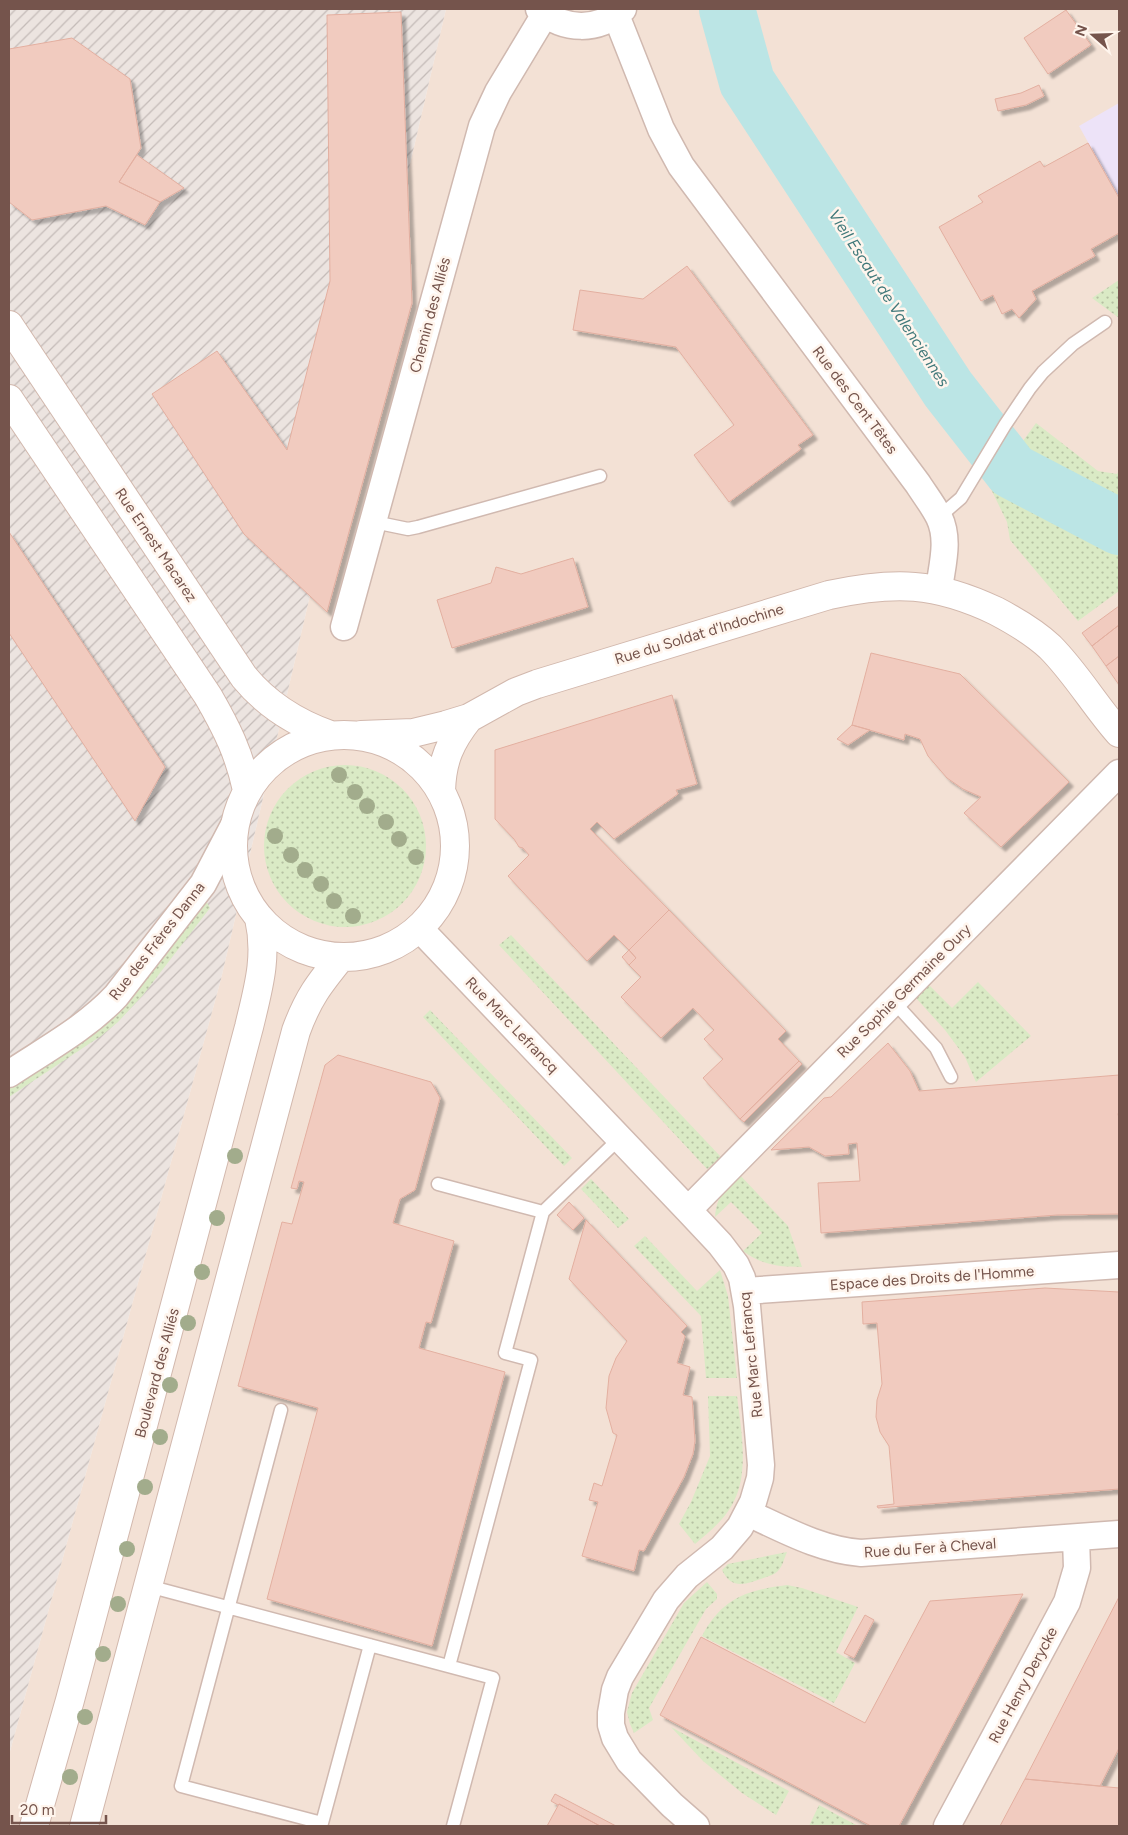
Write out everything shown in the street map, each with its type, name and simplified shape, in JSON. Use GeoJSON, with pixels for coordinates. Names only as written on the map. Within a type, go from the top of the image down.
{"type":"FeatureCollection","features":[{"type":"Feature","properties":{"kind":"main road","name":"Rue Ernest Macarez"},"geometry":{"type":"LineString","coordinates":[[9,325],[244,677],[264,698],[285,714],[305,725],[330,735]]}},
{"type":"Feature","properties":{"kind":"main road"},"geometry":{"type":"LineString","coordinates":[[9,400],[208,696],[224,724],[238,755],[247,790]]}},
{"type":"Feature","properties":{"kind":"main road","name":"Rue du Soldat d'Indochine"},"geometry":{"type":"LineString","coordinates":[[361,735],[425,731],[469,718],[516,692],[545,681],[829,595],[869,587],[922,586],[939,589]]}},
{"type":"Feature","properties":{"kind":"main road"},"geometry":{"type":"LineString","coordinates":[[939,589],[980,603],[1036,635],[1061,659],[1119,734]]}},
{"type":"Feature","properties":{"kind":"main road","name":"Rue du Soldat d'Indochine"},"geometry":{"type":"LineString","coordinates":[[441,791],[443,767],[450,747],[469,718]]}},
{"type":"Feature","properties":{"kind":"main road"},"geometry":{"type":"LineString","coordinates":[[330,735],[361,735],[386,742],[408,754],[426,771],[441,791],[451,816],[454,830],[455,843],[449,883],[437,907],[419,928],[402,941],[383,950],[355,957],[314,953],[278,936],[259,918],[243,894],[234,866],[232,852],[235,823],[247,790],[262,769],[282,753],[306,741],[330,735]]}},
{"type":"Feature","properties":{"kind":"main road","name":"Boulevard des Alliés"},"geometry":{"type":"LineString","coordinates":[[34,1826],[249,1027],[259,984],[263,951],[263,936],[259,918]]}},
{"type":"Feature","properties":{"kind":"main road"},"geometry":{"type":"LineString","coordinates":[[84,1826],[296,1031],[307,1002],[341,957]]}},
{"type":"Feature","properties":{"kind":"street"},"geometry":{"type":"LineString","coordinates":[[542,12],[560,22],[576,26],[601,23],[619,12]]}},
{"type":"Feature","properties":{"kind":"street","name":"Chemin des Alliés"},"geometry":{"type":"LineString","coordinates":[[344,627],[482,126],[498,92],[542,12]]}},
{"type":"Feature","properties":{"kind":"street","name":"Rue des Cent Têtes"},"geometry":{"type":"LineString","coordinates":[[619,12],[661,129],[681,166],[918,484],[939,516],[944,532],[945,548],[939,589]]}},
{"type":"Feature","properties":{"kind":"street","name":"Rue Sophie Germaine Oury"},"geometry":{"type":"LineString","coordinates":[[688,1210],[1119,773]]}},
{"type":"Feature","properties":{"kind":"street","name":"Rue des Frères Danna"},"geometry":{"type":"LineString","coordinates":[[9,1074],[76,1030],[108,1005],[203,884],[235,823]]}},
{"type":"Feature","properties":{"kind":"street","name":"Rue Marc Lefrancq"},"geometry":{"type":"LineString","coordinates":[[419,928],[720,1244],[736,1265],[742,1278],[745,1292],[761,1465],[757,1491],[748,1514],[732,1537],[722,1548],[687,1576],[666,1600],[620,1677],[612,1701],[611,1725],[621,1749],[629,1761],[672,1805],[696,1826]]}},
{"type":"Feature","properties":{"kind":"street","name":"Espace des Droits de l'Homme"},"geometry":{"type":"LineString","coordinates":[[745,1292],[1119,1265]]}},
{"type":"Feature","properties":{"kind":"street","name":"Rue du Fer à Cheval"},"geometry":{"type":"LineString","coordinates":[[748,1514],[834,1550],[861,1553],[1119,1534]]}},
{"type":"Feature","properties":{"kind":"street","name":"Rue Henry Derycke"},"geometry":{"type":"LineString","coordinates":[[947,1826],[1067,1602],[1077,1568],[1076,1538]]}},
{"type":"Feature","properties":{"kind":"lane"},"geometry":{"type":"LineString","coordinates":[[939,516],[961,498],[970,486],[1005,425],[1030,388],[1073,344],[1105,322]]}},
{"type":"Feature","properties":{"kind":"lane"},"geometry":{"type":"LineString","coordinates":[[374,522],[408,529],[418,527],[600,476]]}},
{"type":"Feature","properties":{"kind":"lane"},"geometry":{"type":"LineString","coordinates":[[894,1002],[936,1048],[951,1077]]}},
{"type":"Feature","properties":{"kind":"lane"},"geometry":{"type":"LineString","coordinates":[[449,1666],[531,1360],[505,1353],[543,1212],[620,1138]]}},
{"type":"Feature","properties":{"kind":"lane"},"geometry":{"type":"LineString","coordinates":[[438,1184],[543,1212]]}},
{"type":"Feature","properties":{"kind":"lane"},"geometry":{"type":"LineString","coordinates":[[281,1410],[181,1786],[322,1823],[370,1645]]}},
{"type":"Feature","properties":{"kind":"lane"},"geometry":{"type":"LineString","coordinates":[[148,1586],[493,1678],[453,1826]]}},
{"type":"Feature","properties":{"kind":"shaded area"},"geometry":{"type":"Polygon","coordinates":[[[9,9],[446,9],[221,979],[9,1755],[9,9]]]}},
{"type":"Feature","properties":{"kind":"shaded area"},"geometry":{"type":"Polygon","coordinates":[[[446,9],[1119,9],[1119,1826],[9,1826],[9,1755],[221,979],[446,9]]]}},
{"type":"Feature","properties":{"kind":"shaded area"},"geometry":{"type":"Polygon","coordinates":[[[1119,103],[1119,198],[1079,126],[1119,103]]]}},
{"type":"Feature","properties":{"kind":"green space"},"geometry":{"type":"Polygon","coordinates":[[[1119,280],[1119,318],[1092,298],[1119,280]]]}},
{"type":"Feature","properties":{"kind":"green space"},"geometry":{"type":"Polygon","coordinates":[[[1036,423],[1098,471],[1117,474],[1119,470],[1119,591],[1078,621],[1010,540],[1007,522],[990,487],[1036,423]]]}},
{"type":"Feature","properties":{"kind":"green space"},"geometry":{"type":"Polygon","coordinates":[[[345,765],[376,771],[396,783],[408,795],[420,815],[426,846],[420,877],[408,897],[396,909],[376,921],[345,927],[314,921],[294,909],[282,897],[270,877],[264,846],[270,815],[282,795],[294,783],[314,771],[345,765]]]}},
{"type":"Feature","properties":{"kind":"green space"},"geometry":{"type":"Polygon","coordinates":[[[205,899],[210,908],[143,995],[118,1022],[101,1036],[9,1097],[9,1089],[112,1017],[205,899]]]}},
{"type":"Feature","properties":{"kind":"green space"},"geometry":{"type":"Polygon","coordinates":[[[511,935],[721,1157],[707,1169],[499,945],[511,935]]]}},
{"type":"Feature","properties":{"kind":"green space"},"geometry":{"type":"Polygon","coordinates":[[[978,982],[1031,1036],[976,1082],[965,1057],[945,1030],[916,998],[928,984],[952,1008],[978,982]]]}},
{"type":"Feature","properties":{"kind":"green space"},"geometry":{"type":"Polygon","coordinates":[[[430,1010],[572,1158],[564,1166],[423,1017],[430,1010]]]}},
{"type":"Feature","properties":{"kind":"green space"},"geometry":{"type":"Polygon","coordinates":[[[739,1174],[788,1226],[802,1267],[771,1264],[750,1256],[743,1251],[762,1233],[731,1202],[715,1217],[720,1198],[726,1188],[739,1174]]]}},
{"type":"Feature","properties":{"kind":"green space"},"geometry":{"type":"Polygon","coordinates":[[[591,1179],[629,1219],[618,1228],[581,1189],[591,1179]]]}},
{"type":"Feature","properties":{"kind":"green space"},"geometry":{"type":"Polygon","coordinates":[[[645,1236],[697,1291],[720,1270],[728,1296],[737,1378],[706,1378],[701,1316],[634,1246],[645,1236]]]}},
{"type":"Feature","properties":{"kind":"green space"},"geometry":{"type":"Polygon","coordinates":[[[708,1396],[737,1396],[743,1466],[738,1493],[732,1505],[720,1521],[695,1544],[679,1524],[691,1502],[710,1456],[708,1396]]]}},
{"type":"Feature","properties":{"kind":"green space"},"geometry":{"type":"Polygon","coordinates":[[[787,1552],[778,1571],[772,1575],[744,1584],[732,1582],[722,1570],[728,1564],[787,1552]]]}},
{"type":"Feature","properties":{"kind":"green space"},"geometry":{"type":"Polygon","coordinates":[[[707,1582],[717,1594],[717,1599],[706,1609],[649,1708],[653,1720],[634,1733],[627,1712],[632,1693],[684,1603],[707,1582]]]}},
{"type":"Feature","properties":{"kind":"green space"},"geometry":{"type":"Polygon","coordinates":[[[787,1585],[802,1588],[858,1607],[836,1652],[855,1663],[834,1703],[702,1636],[718,1613],[737,1598],[748,1593],[787,1585]]]}},
{"type":"Feature","properties":{"kind":"green space"},"geometry":{"type":"Polygon","coordinates":[[[671,1727],[789,1791],[776,1815],[742,1793],[703,1761],[671,1727]]]}},
{"type":"Feature","properties":{"kind":"green space"},"geometry":{"type":"Polygon","coordinates":[[[819,1805],[858,1826],[809,1826],[819,1805]]]}},
{"type":"Feature","properties":{"kind":"building"},"geometry":{"type":"Polygon","coordinates":[[[1066,10],[1091,45],[1048,74],[1024,38],[1066,10]]]}},
{"type":"Feature","properties":{"kind":"building"},"geometry":{"type":"Polygon","coordinates":[[[401,12],[412,303],[327,612],[244,534],[152,394],[217,351],[287,450],[330,281],[327,15],[401,12]]]}},
{"type":"Feature","properties":{"kind":"building"},"geometry":{"type":"Polygon","coordinates":[[[72,38],[130,79],[141,148],[119,182],[160,202],[145,225],[106,206],[32,220],[9,202],[9,49],[72,38]]]}},
{"type":"Feature","properties":{"kind":"building"},"geometry":{"type":"Polygon","coordinates":[[[1039,85],[1044,96],[1026,105],[998,111],[995,99],[1021,93],[1039,85]]]}},
{"type":"Feature","properties":{"kind":"building"},"geometry":{"type":"Polygon","coordinates":[[[1088,143],[1119,198],[1119,233],[1091,249],[1095,256],[1032,291],[1036,299],[1019,318],[1012,309],[1002,314],[993,295],[981,301],[939,227],[983,202],[978,196],[1040,161],[1044,167],[1088,143]]]}},
{"type":"Feature","properties":{"kind":"building"},"geometry":{"type":"Polygon","coordinates":[[[137,155],[184,188],[160,202],[119,182],[137,155]]]}},
{"type":"Feature","properties":{"kind":"building"},"geometry":{"type":"Polygon","coordinates":[[[687,266],[813,435],[798,445],[801,449],[729,502],[694,455],[734,425],[676,347],[573,330],[580,290],[643,299],[687,266]]]}},
{"type":"Feature","properties":{"kind":"building"},"geometry":{"type":"Polygon","coordinates":[[[9,532],[165,767],[135,821],[9,633],[9,532]]]}},
{"type":"Feature","properties":{"kind":"building"},"geometry":{"type":"Polygon","coordinates":[[[573,558],[588,607],[452,648],[437,600],[491,583],[496,567],[521,574],[573,558]]]}},
{"type":"Feature","properties":{"kind":"building"},"geometry":{"type":"Polygon","coordinates":[[[1119,606],[1119,625],[1092,646],[1082,633],[1119,606]]]}},
{"type":"Feature","properties":{"kind":"building"},"geometry":{"type":"Polygon","coordinates":[[[1119,625],[1119,656],[1106,666],[1092,646],[1119,625]]]}},
{"type":"Feature","properties":{"kind":"building"},"geometry":{"type":"Polygon","coordinates":[[[871,653],[960,674],[1069,782],[1001,847],[964,813],[981,797],[963,789],[947,778],[928,756],[920,739],[905,734],[904,740],[852,725],[871,653]]]}},
{"type":"Feature","properties":{"kind":"building"},"geometry":{"type":"Polygon","coordinates":[[[1119,656],[1119,685],[1106,666],[1119,656]]]}},
{"type":"Feature","properties":{"kind":"building"},"geometry":{"type":"Polygon","coordinates":[[[672,695],[697,784],[676,790],[678,794],[614,839],[597,822],[590,829],[669,910],[629,950],[614,935],[587,961],[508,876],[529,855],[523,848],[519,847],[495,819],[495,750],[672,695]]]}},
{"type":"Feature","properties":{"kind":"building"},"geometry":{"type":"Polygon","coordinates":[[[852,725],[870,730],[848,745],[837,739],[852,725]]]}},
{"type":"Feature","properties":{"kind":"building"},"geometry":{"type":"Polygon","coordinates":[[[669,910],[786,1031],[778,1039],[799,1061],[740,1119],[703,1078],[723,1059],[704,1039],[714,1030],[693,1008],[661,1038],[621,997],[641,977],[629,965],[636,958],[629,950],[669,910]]]}},
{"type":"Feature","properties":{"kind":"building"},"geometry":{"type":"Polygon","coordinates":[[[629,950],[636,958],[629,965],[622,957],[629,950]]]}},
{"type":"Feature","properties":{"kind":"building"},"geometry":{"type":"Polygon","coordinates":[[[888,1043],[910,1071],[919,1091],[1119,1075],[1119,1214],[1057,1215],[821,1233],[818,1183],[860,1181],[857,1143],[848,1144],[849,1154],[825,1156],[809,1147],[771,1150],[824,1098],[831,1097],[888,1043]]]}},
{"type":"Feature","properties":{"kind":"building"},"geometry":{"type":"Polygon","coordinates":[[[338,1055],[431,1082],[440,1098],[415,1190],[400,1199],[393,1223],[454,1241],[431,1323],[426,1322],[419,1348],[505,1372],[432,1646],[267,1599],[318,1408],[238,1386],[282,1222],[292,1224],[304,1182],[299,1181],[297,1189],[291,1188],[325,1065],[338,1055]]]}},
{"type":"Feature","properties":{"kind":"building"},"geometry":{"type":"Polygon","coordinates":[[[799,1061],[802,1064],[744,1122],[740,1119],[799,1061]]]}},
{"type":"Feature","properties":{"kind":"building"},"geometry":{"type":"Polygon","coordinates":[[[569,1202],[584,1218],[573,1230],[557,1215],[569,1202]]]}},
{"type":"Feature","properties":{"kind":"building"},"geometry":{"type":"Polygon","coordinates":[[[586,1220],[687,1326],[681,1332],[685,1336],[677,1363],[690,1367],[683,1395],[692,1397],[695,1441],[693,1454],[684,1477],[644,1551],[639,1550],[634,1571],[582,1556],[598,1502],[589,1500],[594,1483],[602,1486],[617,1435],[613,1433],[606,1408],[609,1376],[616,1358],[627,1341],[569,1279],[586,1220]]]}},
{"type":"Feature","properties":{"kind":"building"},"geometry":{"type":"Polygon","coordinates":[[[1045,1288],[1119,1292],[1119,1489],[878,1508],[877,1506],[894,1504],[889,1446],[880,1432],[876,1417],[877,1400],[882,1384],[877,1323],[863,1324],[862,1302],[1045,1288]]]}},
{"type":"Feature","properties":{"kind":"building"},"geometry":{"type":"Polygon","coordinates":[[[1023,1594],[899,1826],[871,1826],[660,1715],[701,1637],[865,1723],[930,1601],[1023,1594]]]}},
{"type":"Feature","properties":{"kind":"building"},"geometry":{"type":"Polygon","coordinates":[[[1119,1597],[1119,1748],[1100,1786],[1025,1779],[1119,1597]]]}},
{"type":"Feature","properties":{"kind":"building"},"geometry":{"type":"Polygon","coordinates":[[[865,1615],[874,1620],[854,1658],[844,1653],[865,1615]]]}},
{"type":"Feature","properties":{"kind":"building"},"geometry":{"type":"Polygon","coordinates":[[[1025,1779],[1119,1788],[1119,1826],[1000,1826],[1025,1779]]]}},
{"type":"Feature","properties":{"kind":"building"},"geometry":{"type":"Polygon","coordinates":[[[555,1794],[616,1826],[600,1826],[558,1805],[551,1801],[555,1794]]]}},
{"type":"Feature","properties":{"kind":"building"},"geometry":{"type":"Polygon","coordinates":[[[559,1804],[600,1826],[547,1826],[559,1804]]]}},
{"type":"Feature","properties":{"kind":"waterway","name":"Vieil Escaut de Valenciennes"},"geometry":{"type":"LineString","coordinates":[[727,9],[747,82],[948,389],[1012,471],[1119,527]]}}]}
